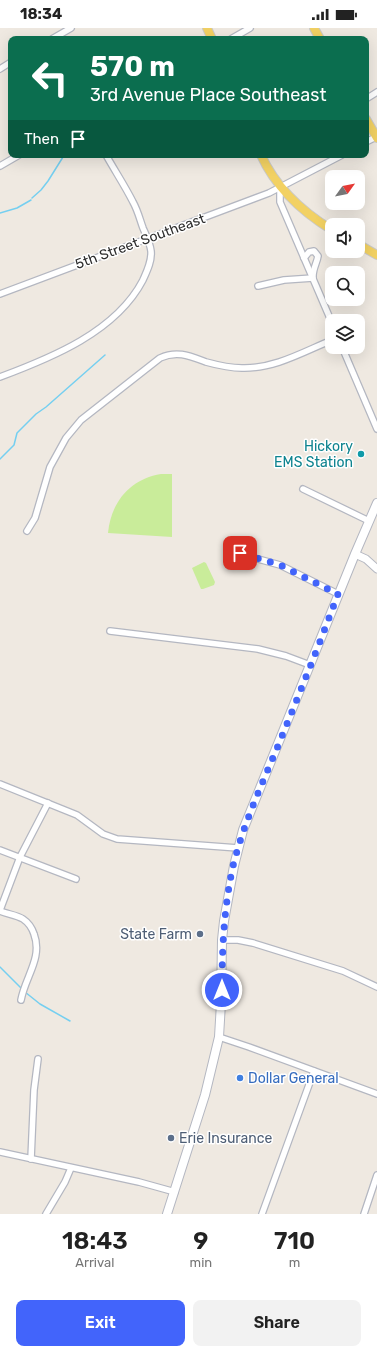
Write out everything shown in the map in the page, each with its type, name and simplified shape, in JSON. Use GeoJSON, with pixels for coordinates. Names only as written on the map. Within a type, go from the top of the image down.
{"type":"FeatureCollection","features":[{"type":"Feature","properties":{"kind":"main road"},"geometry":{"type":"LineString","coordinates":[[369,124],[377,137]]}},
{"type":"Feature","properties":{"kind":"main road"},"geometry":{"type":"LineString","coordinates":[[265,158],[280,188],[296,204],[325,225]]}},
{"type":"Feature","properties":{"kind":"main road"},"geometry":{"type":"LineString","coordinates":[[365,248],[377,255]]}},
{"type":"Feature","properties":{"kind":"main road"},"geometry":{"type":"LineString","coordinates":[[167,1214],[205,1095],[219,1037],[222,940],[230,884],[238,848],[250,812],[338,594],[377,503]]}},
{"type":"Feature","properties":{"kind":"street"},"geometry":{"type":"LineString","coordinates":[[57,36],[71,28]]}},
{"type":"Feature","properties":{"kind":"street"},"geometry":{"type":"LineString","coordinates":[[236,36],[250,28]]}},
{"type":"Feature","properties":{"kind":"street"},"geometry":{"type":"LineString","coordinates":[[0,166],[14,158]]}},
{"type":"Feature","properties":{"kind":"street"},"geometry":{"type":"LineString","coordinates":[[0,377],[34,364],[72,345],[97,329],[124,307],[140,285],[148,268],[151,249],[134,203],[110,158]]}},
{"type":"Feature","properties":{"kind":"street","name":"5th Street Southeast"},"geometry":{"type":"LineString","coordinates":[[0,294],[280,188],[336,158]]}},
{"type":"Feature","properties":{"kind":"street"},"geometry":{"type":"LineString","coordinates":[[280,188],[280,202],[328,314]]}},
{"type":"Feature","properties":{"kind":"street"},"geometry":{"type":"LineString","coordinates":[[304,258],[308,252],[314,251],[318,256],[318,262],[313,271],[313,278]]}},
{"type":"Feature","properties":{"kind":"street"},"geometry":{"type":"LineString","coordinates":[[258,286],[284,280],[313,278]]}},
{"type":"Feature","properties":{"kind":"street"},"geometry":{"type":"LineString","coordinates":[[27,532],[35,518],[50,467],[66,438],[81,420],[160,358],[172,353],[179,353],[225,366],[242,368],[262,367],[325,343]]}},
{"type":"Feature","properties":{"kind":"street"},"geometry":{"type":"LineString","coordinates":[[345,354],[377,429]]}},
{"type":"Feature","properties":{"kind":"street"},"geometry":{"type":"LineString","coordinates":[[303,489],[369,521]]}},
{"type":"Feature","properties":{"kind":"street"},"geometry":{"type":"LineString","coordinates":[[229,551],[280,565],[338,594]]}},
{"type":"Feature","properties":{"kind":"street"},"geometry":{"type":"LineString","coordinates":[[355,554],[366,559],[377,569]]}},
{"type":"Feature","properties":{"kind":"street"},"geometry":{"type":"LineString","coordinates":[[110,631],[258,649],[286,656],[310,665]]}},
{"type":"Feature","properties":{"kind":"street"},"geometry":{"type":"LineString","coordinates":[[0,784],[76,815],[103,834],[117,839],[238,848]]}},
{"type":"Feature","properties":{"kind":"street"},"geometry":{"type":"LineString","coordinates":[[21,1000],[24,987],[36,960],[36,940],[32,929],[24,920],[0,911],[20,857],[48,803]]}},
{"type":"Feature","properties":{"kind":"street"},"geometry":{"type":"LineString","coordinates":[[0,850],[76,879]]}},
{"type":"Feature","properties":{"kind":"street"},"geometry":{"type":"LineString","coordinates":[[222,940],[238,940],[253,943],[343,971],[377,987]]}},
{"type":"Feature","properties":{"kind":"street"},"geometry":{"type":"LineString","coordinates":[[219,1037],[377,1094]]}},
{"type":"Feature","properties":{"kind":"street"},"geometry":{"type":"LineString","coordinates":[[31,1159],[34,1090],[38,1059]]}},
{"type":"Feature","properties":{"kind":"street"},"geometry":{"type":"LineString","coordinates":[[262,1214],[314,1071]]}},
{"type":"Feature","properties":{"kind":"street"},"geometry":{"type":"LineString","coordinates":[[0,1152],[139,1182],[175,1192]]}},
{"type":"Feature","properties":{"kind":"street"},"geometry":{"type":"LineString","coordinates":[[46,1214],[65,1182],[71,1168]]}},
{"type":"Feature","properties":{"kind":"street"},"geometry":{"type":"LineString","coordinates":[[364,1214],[377,1175]]}},
{"type":"Feature","properties":{"kind":"green space"},"geometry":{"type":"Polygon","coordinates":[[[161,474],[172,474],[172,537],[108,533],[113,511],[124,494],[140,481],[161,474]]]}},
{"type":"Feature","properties":{"kind":"green space"},"geometry":{"type":"Polygon","coordinates":[[[204,562],[206,563],[215,582],[214,585],[201,589],[192,568],[204,562]]]}},
{"type":"Feature","properties":{"kind":"waterway"},"geometry":{"type":"LineString","coordinates":[[32,198],[48,181],[62,158]]}},
{"type":"Feature","properties":{"kind":"waterway"},"geometry":{"type":"LineString","coordinates":[[0,213],[17,208],[31,200]]}},
{"type":"Feature","properties":{"kind":"waterway"},"geometry":{"type":"LineString","coordinates":[[0,459],[14,445],[17,433],[36,414],[105,355]]}},
{"type":"Feature","properties":{"kind":"waterway"},"geometry":{"type":"LineString","coordinates":[[0,967],[22,989]]}},
{"type":"Feature","properties":{"kind":"waterway"},"geometry":{"type":"LineString","coordinates":[[25,992],[40,1004],[70,1021]]}},
{"type":"Feature","properties":{"kind":"place","name":"Hickory EMS Station"},"geometry":{"type":"Point","coordinates":[361,454]}},
{"type":"Feature","properties":{"kind":"place","name":"State Farm"},"geometry":{"type":"Point","coordinates":[200,934]}},
{"type":"Feature","properties":{"kind":"place","name":"Dollar General"},"geometry":{"type":"Point","coordinates":[240,1078]}},
{"type":"Feature","properties":{"kind":"place","name":"Erie Insurance"},"geometry":{"type":"Point","coordinates":[171,1138]}},
{"type":"Feature","properties":{"kind":"route"},"geometry":{"type":"LineString","coordinates":[[222,990],[221,963],[224,921],[230,881],[242,835],[338,594],[280,565],[240,553]]}}]}
